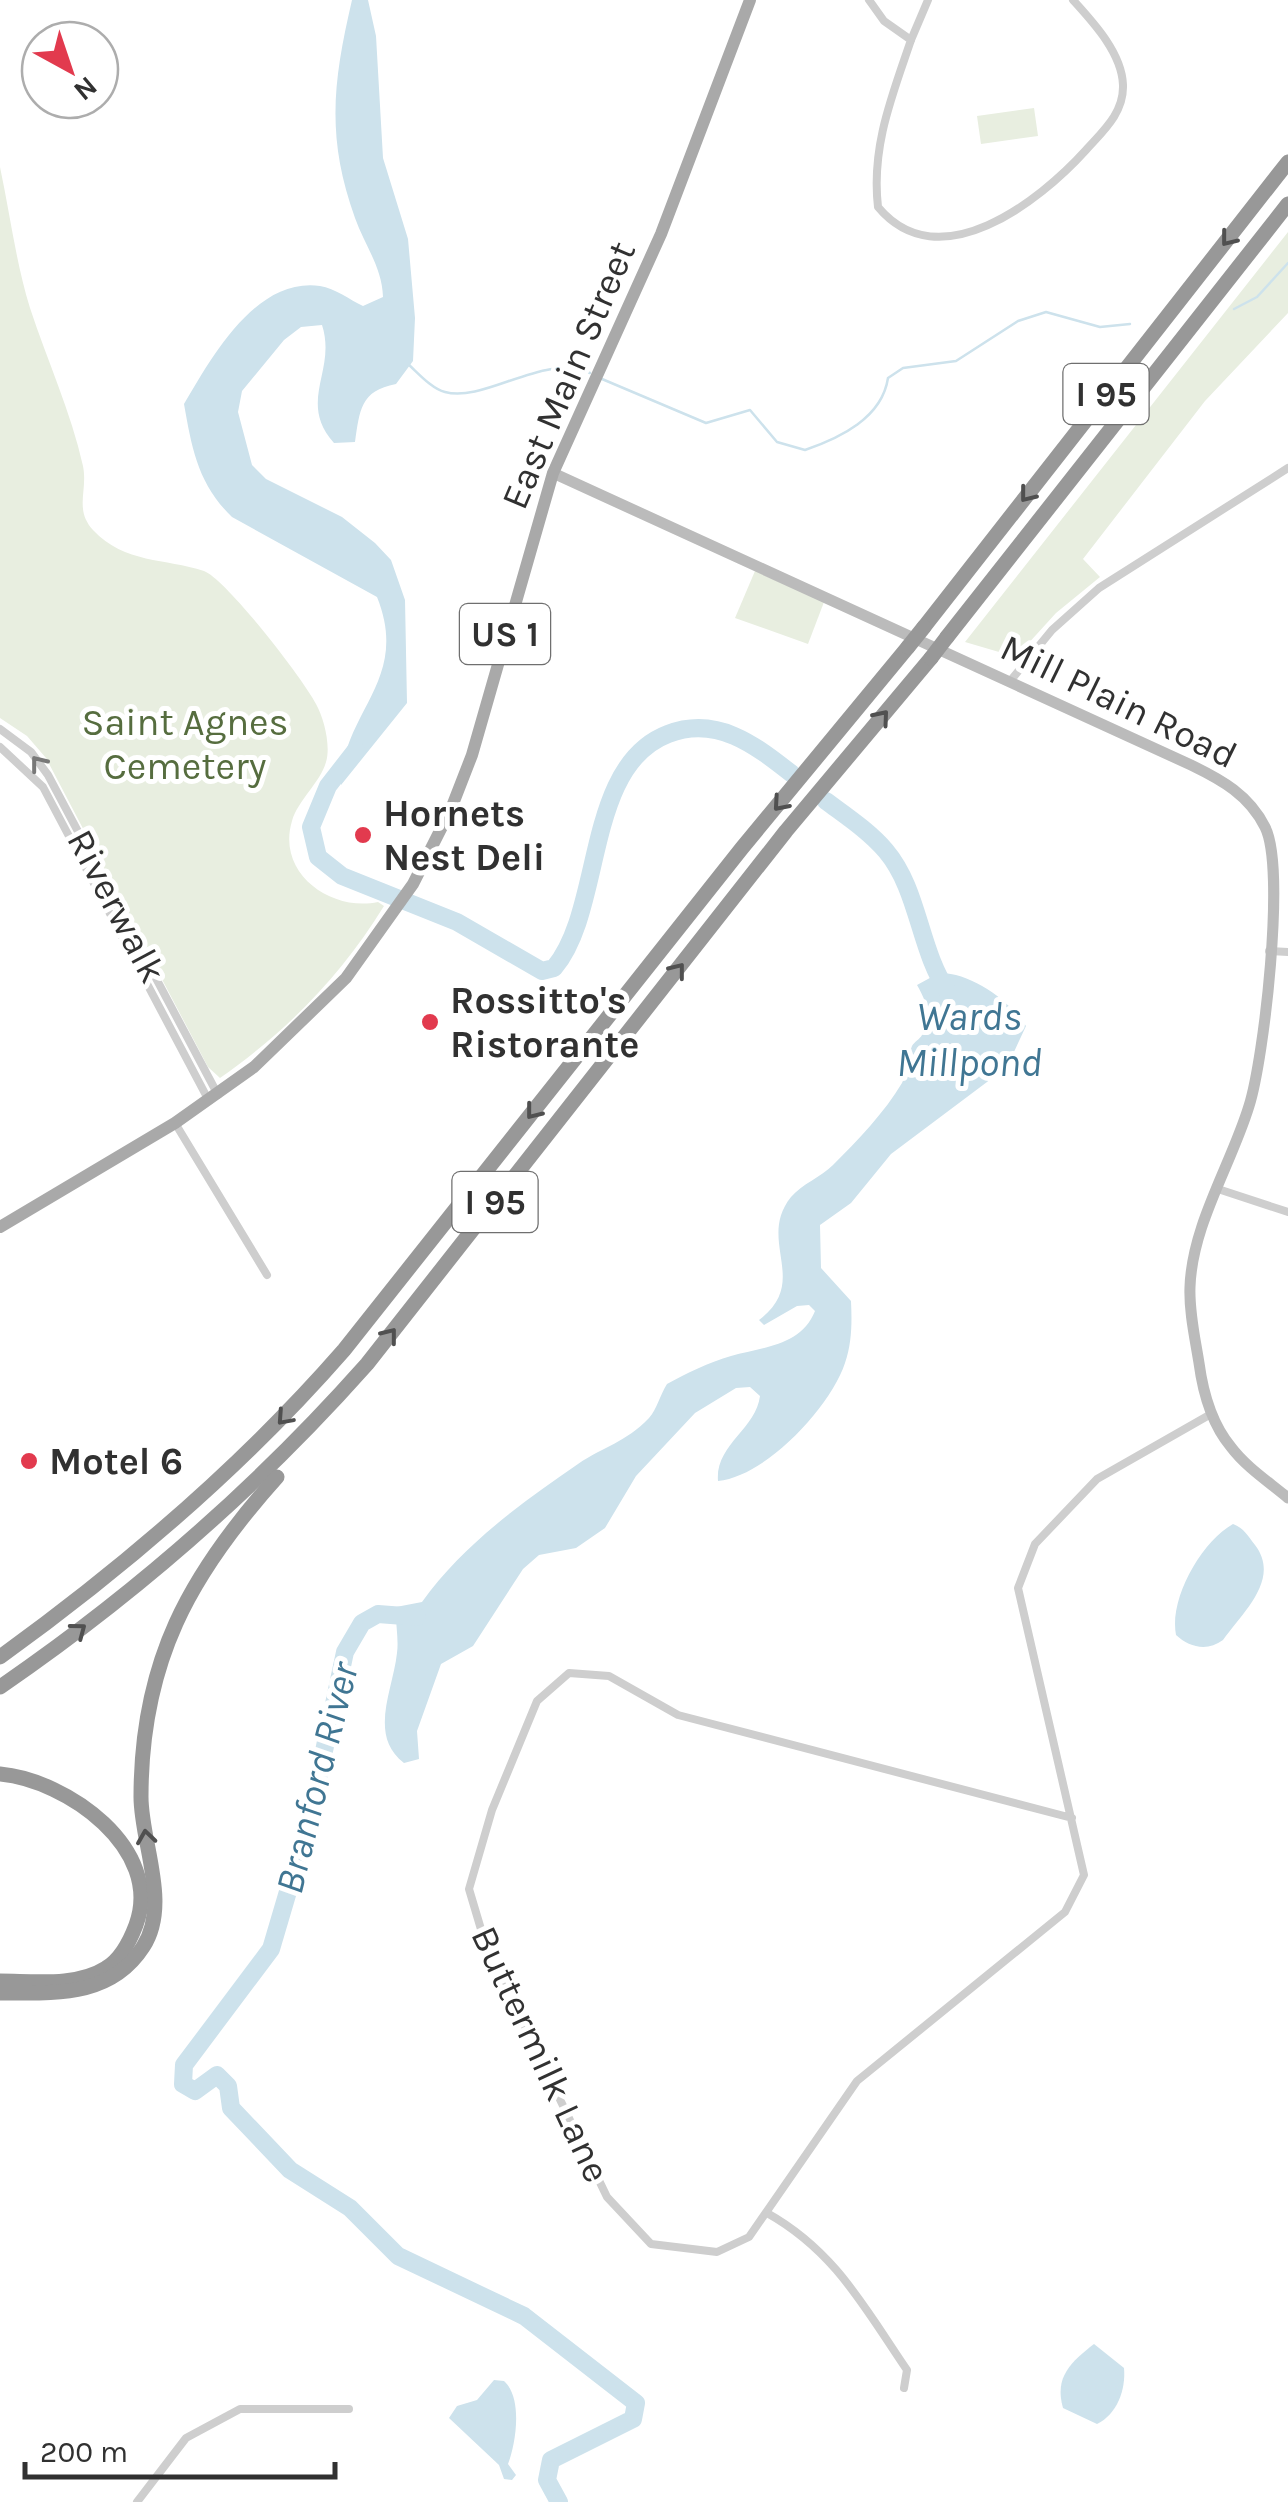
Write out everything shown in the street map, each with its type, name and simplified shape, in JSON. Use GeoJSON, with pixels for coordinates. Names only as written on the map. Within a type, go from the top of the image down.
{"type":"FeatureCollection","features":[{"type":"Feature","properties":{"kind":"highway","name":"I 95"},"geometry":{"type":"LineString","coordinates":[[0,1657],[156,1537],[278,1426],[344,1350],[742,848],[924,626],[1288,162]]}},
{"type":"Feature","properties":{"kind":"highway","name":"I 95"},"geometry":{"type":"LineString","coordinates":[[0,1687],[122,1598],[202,1533],[257,1484],[368,1364],[786,831],[931,658],[1288,204]]}},
{"type":"Feature","properties":{"kind":"highway"},"geometry":{"type":"LineString","coordinates":[[0,1993],[94,1988],[124,1972],[146,1943],[154,1912],[141,1800],[145,1735],[154,1680],[171,1627],[198,1576],[236,1524],[308,1442],[368,1364]]}},
{"type":"Feature","properties":{"kind":"highway"},"geometry":{"type":"LineString","coordinates":[[0,1774],[57,1790],[89,1809],[120,1843],[138,1876],[142,1909],[129,1944],[106,1968],[66,1981],[0,1980]]}},
{"type":"Feature","properties":{"kind":"main road","name":"East Main Street"},"geometry":{"type":"LineString","coordinates":[[0,1227],[213,1098],[304,1022],[389,921],[412,884],[472,755],[553,473],[661,234],[750,0]]}},
{"type":"Feature","properties":{"kind":"street"},"geometry":{"type":"LineString","coordinates":[[870,0],[884,22],[911,40]]}},
{"type":"Feature","properties":{"kind":"street"},"geometry":{"type":"LineString","coordinates":[[928,0],[880,136],[874,170],[878,207],[898,226],[923,236],[984,229],[1018,210],[1066,172],[1116,116],[1123,85],[1114,57],[1094,24],[1073,0]]}},
{"type":"Feature","properties":{"kind":"street"},"geometry":{"type":"LineString","coordinates":[[1011,680],[1070,612],[1100,588],[1288,468]]}},
{"type":"Feature","properties":{"kind":"street","name":"Mill Plain Road"},"geometry":{"type":"LineString","coordinates":[[553,473],[1204,771],[1240,793],[1258,815],[1272,844],[1269,951],[1255,1084],[1196,1252],[1190,1288],[1200,1372],[1211,1414],[1232,1450],[1288,1498]]}},
{"type":"Feature","properties":{"kind":"street","name":"Riverwalk"},"geometry":{"type":"LineString","coordinates":[[0,729],[30,752],[48,775],[213,1098]]}},
{"type":"Feature","properties":{"kind":"street","name":"Riverwalk"},"geometry":{"type":"LineString","coordinates":[[0,747],[43,788],[213,1098]]}},
{"type":"Feature","properties":{"kind":"street"},"geometry":{"type":"LineString","coordinates":[[1269,951],[1288,952]]}},
{"type":"Feature","properties":{"kind":"street"},"geometry":{"type":"LineString","coordinates":[[175,1122],[267,1275]]}},
{"type":"Feature","properties":{"kind":"street"},"geometry":{"type":"LineString","coordinates":[[1218,1189],[1288,1212]]}},
{"type":"Feature","properties":{"kind":"street"},"geometry":{"type":"LineString","coordinates":[[904,2388],[906,2370],[834,2263],[804,2234],[767,2213],[857,2081],[1065,1912],[1084,1874],[1018,1588],[1034,1544],[1097,1479],[1211,1414]]}},
{"type":"Feature","properties":{"kind":"street","name":"Buttermilk Lane"},"geometry":{"type":"LineString","coordinates":[[767,2213],[749,2237],[717,2252],[651,2244],[607,2197],[486,1946],[469,1889],[492,1810],[538,1701],[568,1673],[608,1676],[678,1715],[1072,1818]]}},
{"type":"Feature","properties":{"kind":"street"},"geometry":{"type":"LineString","coordinates":[[137,2502],[186,2438],[240,2409],[349,2409]]}},
{"type":"Feature","properties":{"kind":"green space"},"geometry":{"type":"Polygon","coordinates":[[[1034,108],[1038,136],[981,144],[977,116],[1034,108]]]}},
{"type":"Feature","properties":{"kind":"green space","name":"Saint Agnes Cemetery"},"geometry":{"type":"Polygon","coordinates":[[[0,167],[25,291],[83,466],[87,522],[118,549],[204,571],[215,578],[281,653],[319,710],[328,748],[323,770],[292,821],[292,857],[300,873],[326,895],[384,906],[350,956],[311,1001],[220,1078],[208,1067],[46,758],[27,736],[0,718],[0,167]]]}},
{"type":"Feature","properties":{"kind":"green space"},"geometry":{"type":"Polygon","coordinates":[[[1288,232],[1288,313],[1205,401],[1083,559],[1100,577],[1056,613],[1016,657],[965,642],[1288,232]]]}},
{"type":"Feature","properties":{"kind":"green space"},"geometry":{"type":"Polygon","coordinates":[[[755,571],[824,602],[808,644],[735,618],[755,571]]]}},
{"type":"Feature","properties":{"kind":"water"},"geometry":{"type":"Polygon","coordinates":[[[352,0],[368,0],[376,36],[383,158],[408,239],[415,318],[413,361],[396,384],[369,397],[361,411],[355,442],[334,443],[323,428],[319,413],[325,357],[322,325],[301,327],[284,340],[242,391],[238,412],[252,465],[266,479],[342,517],[375,543],[391,560],[405,600],[407,703],[341,785],[351,737],[381,674],[386,652],[385,626],[377,597],[232,517],[204,479],[184,404],[238,325],[275,294],[297,287],[320,286],[363,306],[383,297],[376,266],[346,189],[336,135],[340,57],[352,0]]]}},
{"type":"Feature","properties":{"kind":"water","name":"Wards Millpond"},"geometry":{"type":"Polygon","coordinates":[[[939,973],[963,977],[988,989],[1026,1026],[1007,1067],[891,1154],[851,1203],[820,1225],[821,1268],[851,1301],[847,1355],[826,1400],[775,1453],[756,1467],[718,1481],[723,1457],[751,1418],[760,1396],[750,1387],[736,1388],[695,1413],[636,1476],[605,1528],[576,1548],[539,1555],[523,1569],[473,1646],[441,1664],[417,1731],[419,1759],[404,1763],[393,1752],[385,1726],[397,1653],[396,1607],[422,1602],[455,1562],[514,1510],[640,1426],[652,1414],[667,1384],[715,1361],[780,1343],[809,1323],[815,1311],[809,1305],[797,1306],[764,1325],[759,1320],[781,1291],[782,1213],[791,1197],[833,1165],[895,1094],[904,1079],[912,1046],[928,1022],[926,1003],[917,985],[939,973]]]}},
{"type":"Feature","properties":{"kind":"water"},"geometry":{"type":"Polygon","coordinates":[[[1233,1524],[1246,1533],[1262,1558],[1262,1583],[1223,1640],[1205,1647],[1192,1645],[1176,1635],[1177,1605],[1199,1558],[1233,1524]]]}},
{"type":"Feature","properties":{"kind":"water"},"geometry":{"type":"Polygon","coordinates":[[[1094,2344],[1124,2368],[1119,2400],[1097,2424],[1063,2408],[1061,2397],[1066,2371],[1094,2344]]]}},
{"type":"Feature","properties":{"kind":"water"},"geometry":{"type":"Polygon","coordinates":[[[494,2380],[504,2381],[516,2409],[508,2464],[516,2475],[512,2480],[504,2479],[499,2465],[449,2418],[457,2406],[477,2400],[494,2380]]]}},
{"type":"Feature","properties":{"kind":"waterway"},"geometry":{"type":"LineString","coordinates":[[1234,309],[1257,297],[1288,263]]}},
{"type":"Feature","properties":{"kind":"waterway"},"geometry":{"type":"LineString","coordinates":[[602,379],[706,423],[750,410],[777,442],[805,450],[832,439],[868,415],[884,392],[888,378],[903,368],[956,361],[1018,321],[1046,312],[1100,327],[1130,324]]}},
{"type":"Feature","properties":{"kind":"waterway"},"geometry":{"type":"LineString","coordinates":[[408,364],[435,388],[461,393],[554,369],[590,373]]}},
{"type":"Feature","properties":{"kind":"waterway","name":"Branford River"},"geometry":{"type":"LineString","coordinates":[[356,750],[328,786],[311,827],[318,857],[342,876],[457,922],[542,971],[554,968],[570,942],[608,807],[622,776],[641,751],[668,734],[703,728],[734,736],[792,774]]}},
{"type":"Feature","properties":{"kind":"waterway"},"geometry":{"type":"LineString","coordinates":[[826,801],[872,837],[897,867],[948,992]]}},
{"type":"Feature","properties":{"kind":"waterway","name":"Branford River"},"geometry":{"type":"LineString","coordinates":[[417,1617],[378,1614],[362,1623],[345,1652],[310,1817],[271,1949],[184,2065],[183,2084],[195,2091],[217,2075],[228,2086],[231,2108],[290,2170],[350,2208],[398,2256],[524,2316],[636,2403],[633,2419],[551,2460],[547,2480],[559,2502]]}},
{"type":"Feature","properties":{"kind":"place","name":"Hornets Nest Deli"},"geometry":{"type":"Point","coordinates":[363,835]}},
{"type":"Feature","properties":{"kind":"place","name":"Rossitto's Ristorante"},"geometry":{"type":"Point","coordinates":[430,1022]}},
{"type":"Feature","properties":{"kind":"place","name":"Motel 6"},"geometry":{"type":"Point","coordinates":[29,1461]}}]}
